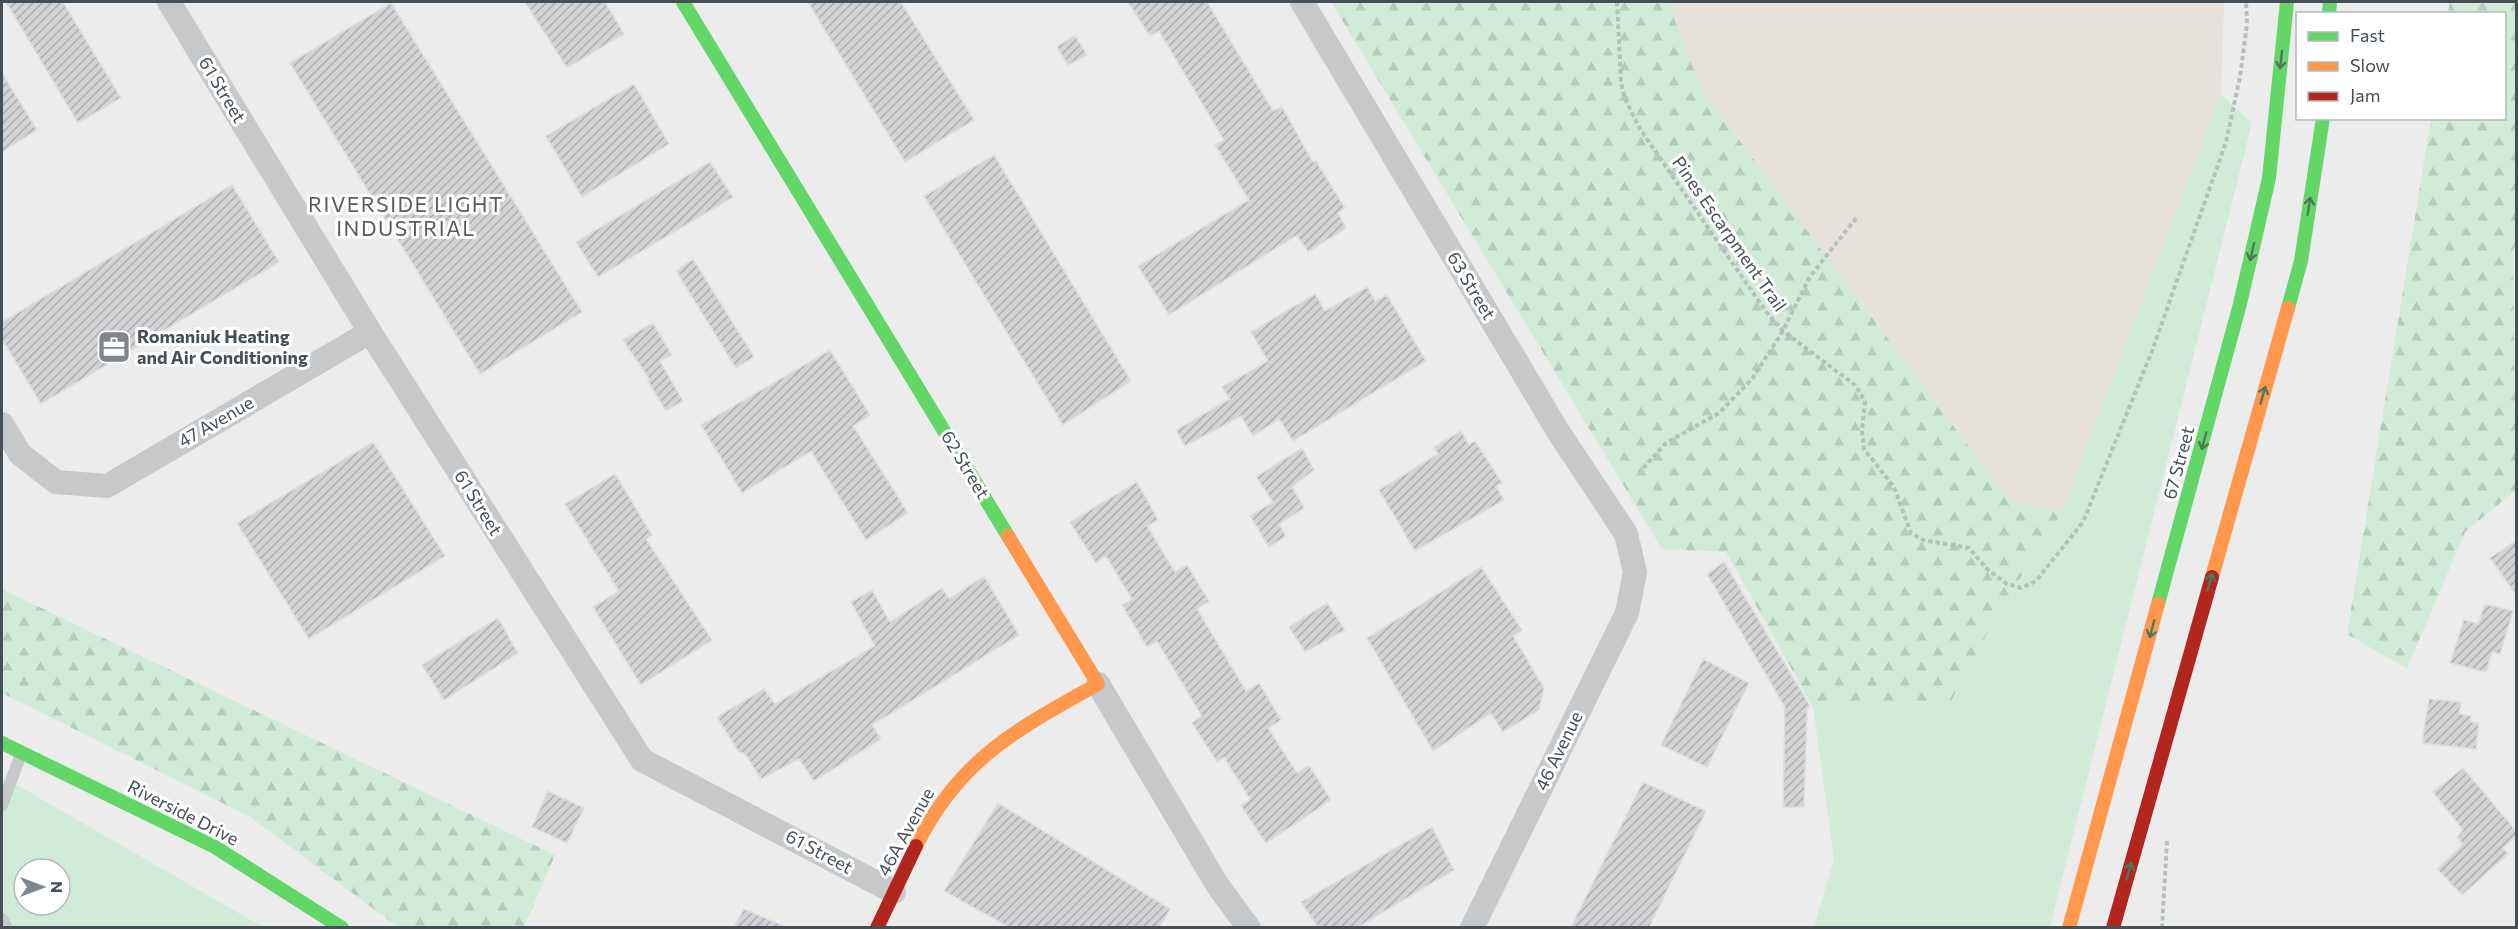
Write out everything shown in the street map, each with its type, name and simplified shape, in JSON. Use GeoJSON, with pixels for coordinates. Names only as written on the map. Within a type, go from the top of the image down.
{"type":"FeatureCollection","features":[{"type":"Feature","properties":{"kind":"main road","name":"62 Street"},"geometry":{"type":"LineString","coordinates":[[683,2],[1098,684]]}},
{"type":"Feature","properties":{"kind":"main road","name":"67 Street"},"geometry":{"type":"LineString","coordinates":[[2069,927],[2240,304],[2269,178],[2287,2]]}},
{"type":"Feature","properties":{"kind":"main road"},"geometry":{"type":"LineString","coordinates":[[2113,927],[2301,261],[2323,120]]}},
{"type":"Feature","properties":{"kind":"main road","name":"46A Avenue"},"geometry":{"type":"LineString","coordinates":[[877,927],[934,814],[973,764],[999,743],[1098,684]]}},
{"type":"Feature","properties":{"kind":"main road","name":"Riverside Drive"},"geometry":{"type":"LineString","coordinates":[[2,743],[215,847],[342,927]]}},
{"type":"Feature","properties":{"kind":"street","name":"61 Street"},"geometry":{"type":"LineString","coordinates":[[169,2],[370,332],[642,760],[894,892]]}},
{"type":"Feature","properties":{"kind":"street","name":"63 Street"},"geometry":{"type":"LineString","coordinates":[[1302,2],[1559,433],[1626,534],[1635,572]]}},
{"type":"Feature","properties":{"kind":"street","name":"47 Avenue"},"geometry":{"type":"LineString","coordinates":[[2,424],[20,454],[56,482],[107,486],[370,332]]}},
{"type":"Feature","properties":{"kind":"street","name":"46 Avenue"},"geometry":{"type":"LineString","coordinates":[[1472,927],[1627,613],[1635,572]]}},
{"type":"Feature","properties":{"kind":"street","name":"62 Street"},"geometry":{"type":"LineString","coordinates":[[1098,684],[1218,886],[1249,927]]}},
{"type":"Feature","properties":{"kind":"lane"},"geometry":{"type":"LineString","coordinates":[[2,805],[21,753]]}},
{"type":"Feature","properties":{"kind":"lane"},"geometry":{"type":"LineString","coordinates":[[2,919],[7,927]]}},
{"type":"Feature","properties":{"kind":"path","name":"Pines Escarpment Trail"},"geometry":{"type":"LineString","coordinates":[[1617,2],[1621,82],[1625,99],[1640,129],[1767,313],[1784,331],[1855,385],[1865,401],[1862,430],[1864,449],[1894,487],[1908,527],[1915,537],[1969,548],[1992,574],[2012,586],[2027,586],[2037,581],[2042,572],[2074,537],[2083,522],[2152,351],[2226,142],[2240,76],[2247,24],[2246,2]]}},
{"type":"Feature","properties":{"kind":"path"},"geometry":{"type":"LineString","coordinates":[[1643,468],[1666,443],[1719,413],[1752,379],[1784,331],[1809,278],[1857,217]]}},
{"type":"Feature","properties":{"kind":"shaded area"},"geometry":{"type":"Polygon","coordinates":[[[1668,2],[2224,2],[2221,94],[2062,512],[2009,500],[1701,89],[1668,2]]]}},
{"type":"Feature","properties":{"kind":"green space"},"geometry":{"type":"Polygon","coordinates":[[[1331,2],[1668,2],[1701,89],[2009,500],[2062,512],[1997,615],[1951,701],[1813,707],[1726,552],[1662,549],[1331,2]]]}},
{"type":"Feature","properties":{"kind":"green space"},"geometry":{"type":"Polygon","coordinates":[[[2450,2],[2516,2],[2516,244],[2513,251],[2516,490],[2465,532],[2407,669],[2347,634],[2431,120],[2506,120],[2506,12],[2448,12],[2450,2]]]}},
{"type":"Feature","properties":{"kind":"green space"},"geometry":{"type":"Polygon","coordinates":[[[2221,94],[2252,123],[2050,927],[1814,927],[1834,859],[1813,707],[1951,701],[1997,615],[2062,512],[2221,94]]]}},
{"type":"Feature","properties":{"kind":"green space"},"geometry":{"type":"Polygon","coordinates":[[[2,589],[555,855],[524,927],[398,927],[250,817],[2,693],[2,589]]]}},
{"type":"Feature","properties":{"kind":"green space"},"geometry":{"type":"Polygon","coordinates":[[[2,777],[24,789],[263,927],[2,927],[2,777]]]}},
{"type":"Feature","properties":{"kind":"building"},"geometry":{"type":"Polygon","coordinates":[[[6,2],[63,2],[121,98],[78,123],[6,2]]]}},
{"type":"Feature","properties":{"kind":"building"},"geometry":{"type":"Polygon","coordinates":[[[525,2],[605,2],[624,34],[567,68],[525,2]]]}},
{"type":"Feature","properties":{"kind":"building"},"geometry":{"type":"Polygon","coordinates":[[[808,2],[901,2],[974,120],[905,162],[808,2]]]}},
{"type":"Feature","properties":{"kind":"building"},"geometry":{"type":"Polygon","coordinates":[[[1128,2],[1207,2],[1273,111],[1282,107],[1313,162],[1316,161],[1345,208],[1338,213],[1346,228],[1308,252],[1297,235],[1169,315],[1138,266],[1249,200],[1215,145],[1224,140],[1159,31],[1150,36],[1128,2]]]}},
{"type":"Feature","properties":{"kind":"building"},"geometry":{"type":"Polygon","coordinates":[[[391,3],[582,312],[480,374],[290,63],[391,3]]]}},
{"type":"Feature","properties":{"kind":"building"},"geometry":{"type":"Polygon","coordinates":[[[1075,35],[1087,55],[1068,65],[1057,47],[1075,35]]]}},
{"type":"Feature","properties":{"kind":"building"},"geometry":{"type":"Polygon","coordinates":[[[2,73],[37,130],[2,152],[2,73]]]}},
{"type":"Feature","properties":{"kind":"building"},"geometry":{"type":"Polygon","coordinates":[[[634,84],[669,144],[582,197],[546,136],[634,84]]]}},
{"type":"Feature","properties":{"kind":"building"},"geometry":{"type":"Polygon","coordinates":[[[994,155],[1131,381],[1063,425],[924,196],[994,155]]]}},
{"type":"Feature","properties":{"kind":"building"},"geometry":{"type":"Polygon","coordinates":[[[710,162],[733,197],[598,277],[576,242],[710,162]]]}},
{"type":"Feature","properties":{"kind":"building"},"geometry":{"type":"Polygon","coordinates":[[[232,185],[279,262],[41,404],[2,339],[2,322],[232,185]]]}},
{"type":"Feature","properties":{"kind":"building"},"geometry":{"type":"Polygon","coordinates":[[[693,259],[754,357],[736,368],[676,271],[693,259]]]}},
{"type":"Feature","properties":{"kind":"building"},"geometry":{"type":"Polygon","coordinates":[[[1367,287],[1375,301],[1387,295],[1426,361],[1293,441],[1279,419],[1253,436],[1241,416],[1185,446],[1176,430],[1230,399],[1222,387],[1268,361],[1251,332],[1315,294],[1325,311],[1367,287]]]}},
{"type":"Feature","properties":{"kind":"building"},"geometry":{"type":"Polygon","coordinates":[[[653,323],[672,355],[660,361],[683,401],[666,411],[648,381],[650,380],[623,340],[653,323]]]}},
{"type":"Feature","properties":{"kind":"building"},"geometry":{"type":"Polygon","coordinates":[[[830,350],[870,415],[853,426],[908,513],[866,540],[811,451],[742,493],[701,425],[830,350]]]}},
{"type":"Feature","properties":{"kind":"building"},"geometry":{"type":"Polygon","coordinates":[[[1461,431],[1469,445],[1475,441],[1502,483],[1496,486],[1504,500],[1415,551],[1379,490],[1438,454],[1434,447],[1461,431]]]}},
{"type":"Feature","properties":{"kind":"building"},"geometry":{"type":"Polygon","coordinates":[[[373,442],[445,556],[309,639],[237,523],[373,442]]]}},
{"type":"Feature","properties":{"kind":"building"},"geometry":{"type":"Polygon","coordinates":[[[1302,448],[1314,470],[1292,487],[1304,508],[1279,524],[1286,536],[1269,547],[1250,516],[1273,502],[1256,477],[1302,448]]]}},
{"type":"Feature","properties":{"kind":"building"},"geometry":{"type":"Polygon","coordinates":[[[615,474],[652,535],[646,539],[712,640],[641,685],[593,607],[619,591],[565,504],[615,474]]]}},
{"type":"Feature","properties":{"kind":"building"},"geometry":{"type":"Polygon","coordinates":[[[1137,482],[1158,520],[1147,526],[1175,572],[1187,565],[1209,601],[1197,609],[1246,691],[1259,683],[1281,720],[1268,728],[1297,773],[1309,765],[1331,800],[1266,843],[1241,806],[1250,799],[1224,757],[1217,762],[1192,723],[1202,716],[1157,641],[1147,647],[1122,605],[1132,599],[1106,556],[1096,563],[1070,522],[1137,482]]]}},
{"type":"Feature","properties":{"kind":"building"},"geometry":{"type":"Polygon","coordinates":[[[2517,540],[2517,596],[2490,558],[2517,540]]]}},
{"type":"Feature","properties":{"kind":"building"},"geometry":{"type":"Polygon","coordinates":[[[1724,562],[1810,706],[1807,708],[1804,807],[1783,807],[1785,707],[1707,574],[1724,562]]]}},
{"type":"Feature","properties":{"kind":"building"},"geometry":{"type":"Polygon","coordinates":[[[1481,567],[1522,630],[1513,636],[1544,688],[1539,710],[1503,732],[1491,713],[1433,751],[1367,638],[1481,567]]]}},
{"type":"Feature","properties":{"kind":"building"},"geometry":{"type":"Polygon","coordinates":[[[984,576],[1019,635],[872,725],[881,739],[814,781],[799,759],[761,779],[745,754],[738,751],[717,717],[764,689],[775,704],[875,646],[851,602],[872,590],[890,622],[942,588],[949,599],[984,576]]]}},
{"type":"Feature","properties":{"kind":"building"},"geometry":{"type":"Polygon","coordinates":[[[1327,603],[1345,630],[1305,652],[1289,627],[1327,603]]]}},
{"type":"Feature","properties":{"kind":"building"},"geometry":{"type":"Polygon","coordinates":[[[2485,604],[2513,611],[2500,654],[2492,652],[2486,672],[2450,663],[2464,620],[2478,624],[2485,604]]]}},
{"type":"Feature","properties":{"kind":"building"},"geometry":{"type":"Polygon","coordinates":[[[498,618],[518,653],[444,700],[422,665],[498,618]]]}},
{"type":"Feature","properties":{"kind":"building"},"geometry":{"type":"Polygon","coordinates":[[[1703,659],[1749,683],[1707,767],[1661,745],[1703,659]]]}},
{"type":"Feature","properties":{"kind":"building"},"geometry":{"type":"Polygon","coordinates":[[[2429,699],[2461,702],[2459,714],[2471,716],[2471,722],[2479,723],[2476,749],[2422,743],[2429,699]]]}},
{"type":"Feature","properties":{"kind":"building"},"geometry":{"type":"Polygon","coordinates":[[[2463,768],[2517,832],[2517,836],[2503,848],[2508,854],[2462,895],[2437,869],[2463,844],[2457,837],[2463,830],[2433,792],[2463,768]]]}},
{"type":"Feature","properties":{"kind":"building"},"geometry":{"type":"Polygon","coordinates":[[[1643,782],[1706,811],[1649,927],[1571,927],[1643,782]]]}},
{"type":"Feature","properties":{"kind":"building"},"geometry":{"type":"Polygon","coordinates":[[[548,791],[584,808],[567,843],[532,827],[548,791]]]}},
{"type":"Feature","properties":{"kind":"building"},"geometry":{"type":"Polygon","coordinates":[[[998,803],[1170,909],[1160,927],[1009,927],[944,891],[998,803]]]}},
{"type":"Feature","properties":{"kind":"building"},"geometry":{"type":"Polygon","coordinates":[[[1432,827],[1454,870],[1358,927],[1318,927],[1301,902],[1432,827]]]}},
{"type":"Feature","properties":{"kind":"building"},"geometry":{"type":"Polygon","coordinates":[[[744,909],[786,927],[734,927],[744,909]]]}},
{"type":"Feature","properties":{"kind":"traffic: fast"},"geometry":{"type":"LineString","coordinates":[[683,2],[1008,536]]}},
{"type":"Feature","properties":{"kind":"traffic: fast"},"geometry":{"type":"LineString","coordinates":[[2158,604],[2240,304],[2269,178],[2287,2]]}},
{"type":"Feature","properties":{"kind":"traffic: fast"},"geometry":{"type":"LineString","coordinates":[[2329,12],[2330,2]]}},
{"type":"Feature","properties":{"kind":"traffic: fast"},"geometry":{"type":"LineString","coordinates":[[2288,308],[2301,261],[2323,120]]}},
{"type":"Feature","properties":{"kind":"traffic: fast"},"geometry":{"type":"LineString","coordinates":[[2,743],[215,847],[342,928]]}},
{"type":"Feature","properties":{"kind":"traffic: slow"},"geometry":{"type":"LineString","coordinates":[[2212,577],[2288,308]]}},
{"type":"Feature","properties":{"kind":"traffic: slow"},"geometry":{"type":"LineString","coordinates":[[916,846],[951,790],[971,768],[1016,732],[1098,684],[1008,536]]}},
{"type":"Feature","properties":{"kind":"traffic: slow"},"geometry":{"type":"LineString","coordinates":[[2069,928],[2158,604]]}},
{"type":"Feature","properties":{"kind":"traffic: jam"},"geometry":{"type":"LineString","coordinates":[[2113,928],[2212,577]]}},
{"type":"Feature","properties":{"kind":"traffic: jam"},"geometry":{"type":"LineString","coordinates":[[877,928],[916,846]]}},
{"type":"Feature","properties":{"kind":"place","name":"Romaniuk Heating and Air Conditioning"},"geometry":{"type":"Point","coordinates":[114,347]}},
{"type":"Feature","properties":{"kind":"district","name":"RIVERSIDE LIGHT INDUSTRIAL"},"geometry":{"type":"Point","coordinates":[406,217]}}]}
